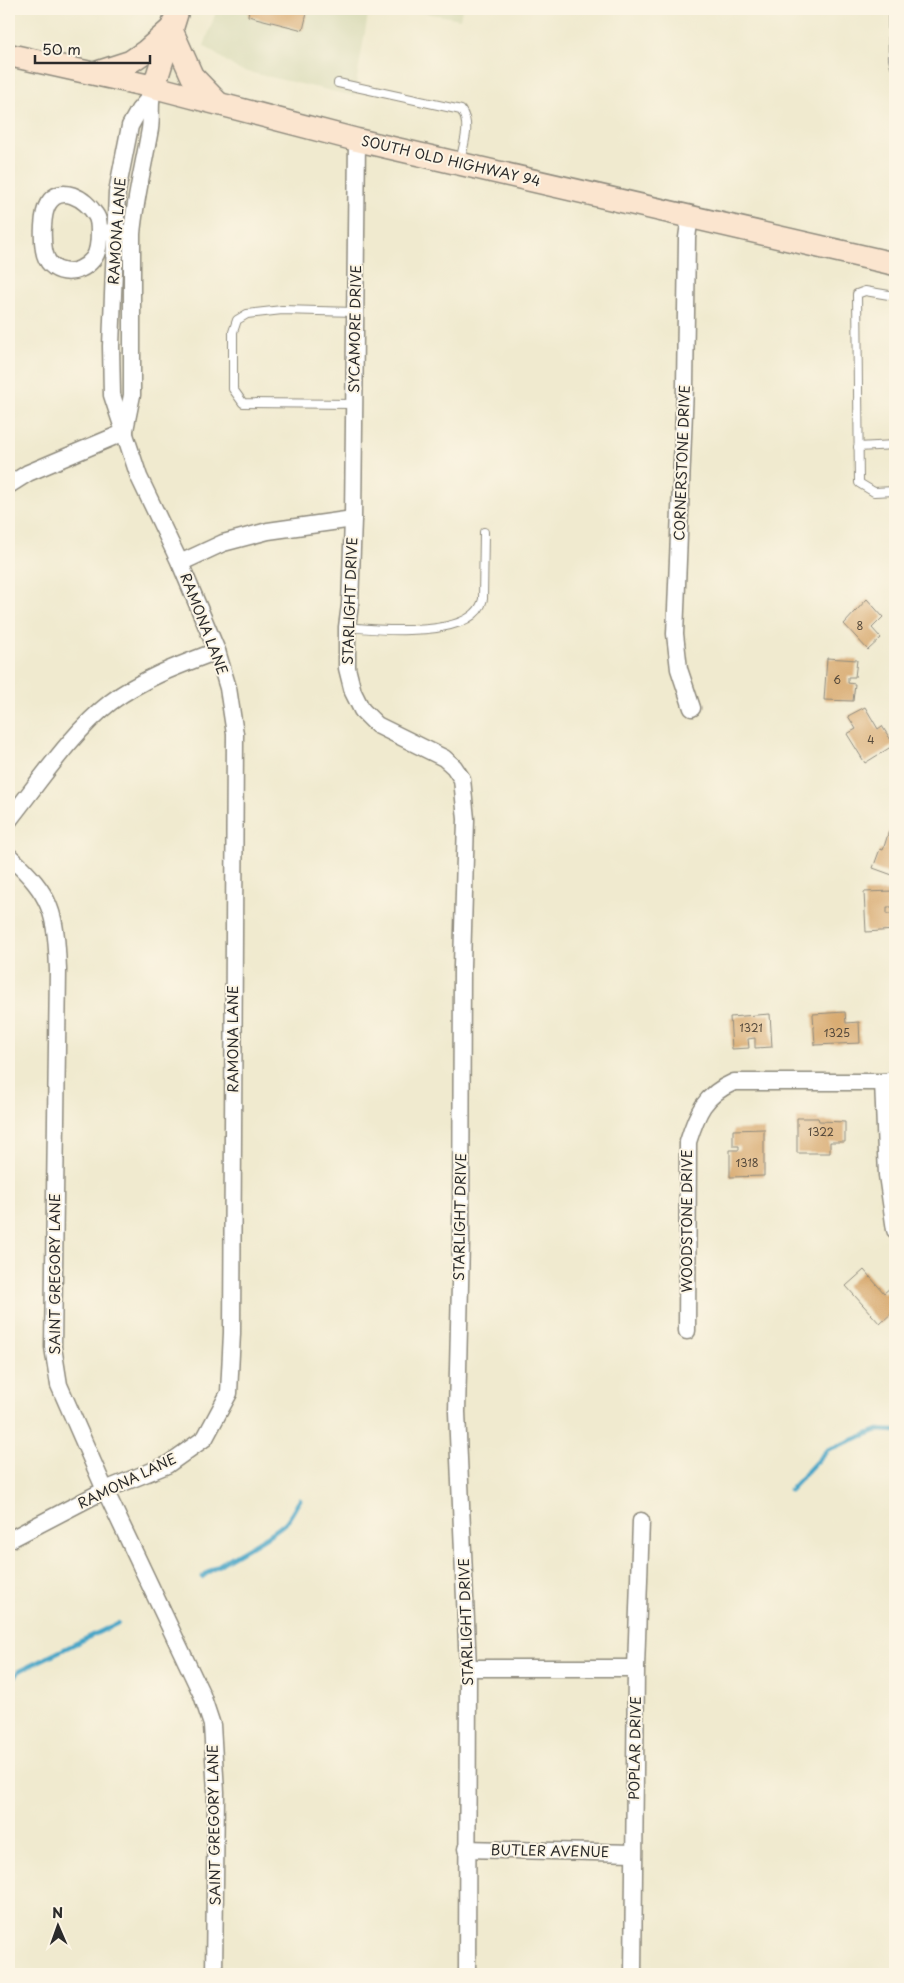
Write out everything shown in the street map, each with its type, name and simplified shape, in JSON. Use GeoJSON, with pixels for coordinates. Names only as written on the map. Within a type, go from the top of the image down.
{"type":"FeatureCollection","features":[{"type":"Feature","properties":{"kind":"main road"},"geometry":{"type":"LineString","coordinates":[[96,73],[130,62],[146,51],[175,19]]}},
{"type":"Feature","properties":{"kind":"main road"},"geometry":{"type":"LineString","coordinates":[[153,92],[175,19]]}},
{"type":"Feature","properties":{"kind":"main road"},"geometry":{"type":"LineString","coordinates":[[175,19],[192,76],[218,103]]}},
{"type":"Feature","properties":{"kind":"main road","name":"SOUTH OLD HIGHWAY 94"},"geometry":{"type":"LineString","coordinates":[[9,55],[96,73],[153,92],[218,103],[357,140],[895,264]]}},
{"type":"Feature","properties":{"kind":"street","name":"RAMONA LANE"},"geometry":{"type":"LineString","coordinates":[[9,1540],[105,1490],[167,1465],[206,1438],[229,1393],[232,1323],[235,734],[230,696],[217,651],[180,563],[140,477],[112,395],[112,346],[107,232],[130,126],[139,110],[153,92]]}},
{"type":"Feature","properties":{"kind":"street","name":"RAMONA LANE"},"geometry":{"type":"LineString","coordinates":[[125,432],[132,395],[133,216],[150,129],[153,92]]}},
{"type":"Feature","properties":{"kind":"street","name":"SYCAMORE DRIVE"},"geometry":{"type":"LineString","coordinates":[[353,519],[357,140]]}},
{"type":"Feature","properties":{"kind":"street"},"geometry":{"type":"LineString","coordinates":[[107,232],[93,259],[83,267],[70,272],[58,271],[50,265],[43,247],[44,214],[48,203],[55,196],[66,194],[83,200],[95,213],[98,222],[107,232],[132,234]]}},
{"type":"Feature","properties":{"kind":"street","name":"CORNERSTONE DRIVE"},"geometry":{"type":"LineString","coordinates":[[690,216],[687,238],[685,387],[675,634],[679,669],[692,708]]}},
{"type":"Feature","properties":{"kind":"street"},"geometry":{"type":"LineString","coordinates":[[112,346],[132,347]]}},
{"type":"Feature","properties":{"kind":"street"},"geometry":{"type":"LineString","coordinates":[[9,485],[28,473],[125,432]]}},
{"type":"Feature","properties":{"kind":"street"},"geometry":{"type":"LineString","coordinates":[[180,563],[223,543],[268,531],[353,519]]}},
{"type":"Feature","properties":{"kind":"street","name":"STARLIGHT DRIVE"},"geometry":{"type":"LineString","coordinates":[[353,519],[350,605],[347,626],[347,668],[353,692],[362,710],[377,725],[444,758],[454,767],[462,779],[466,819],[462,966],[461,1242],[457,1412],[468,1668],[466,1974]]}},
{"type":"Feature","properties":{"kind":"street"},"geometry":{"type":"LineString","coordinates":[[9,820],[82,728],[111,703],[146,680],[217,651]]}},
{"type":"Feature","properties":{"kind":"street","name":"SAINT GREGORY LANE"},"geometry":{"type":"LineString","coordinates":[[9,856],[36,883],[52,913],[57,935],[53,1347],[59,1386],[105,1490],[191,1670],[202,1695],[212,1726],[216,1792],[214,1974]]}},
{"type":"Feature","properties":{"kind":"street"},"geometry":{"type":"LineString","coordinates":[[889,1081],[887,1175],[895,1230]]}},
{"type":"Feature","properties":{"kind":"street","name":"WOODSTONE DRIVE"},"geometry":{"type":"LineString","coordinates":[[687,1331],[688,1142],[696,1119],[709,1099],[719,1089],[734,1082],[889,1081]]}},
{"type":"Feature","properties":{"kind":"street","name":"POPLAR DRIVE"},"geometry":{"type":"LineString","coordinates":[[633,1974],[636,1668],[642,1521]]}},
{"type":"Feature","properties":{"kind":"street"},"geometry":{"type":"LineString","coordinates":[[468,1668],[636,1668]]}},
{"type":"Feature","properties":{"kind":"street","name":"BUTLER AVENUE"},"geometry":{"type":"LineString","coordinates":[[466,1849],[633,1853]]}},
{"type":"Feature","properties":{"kind":"lane"},"geometry":{"type":"LineString","coordinates":[[892,9],[893,59],[895,66]]}},
{"type":"Feature","properties":{"kind":"lane"},"geometry":{"type":"LineString","coordinates":[[338,83],[461,110],[467,117],[467,126],[459,163]]}},
{"type":"Feature","properties":{"kind":"lane"},"geometry":{"type":"LineString","coordinates":[[895,296],[865,291],[857,294],[859,483],[874,492],[895,491]]}},
{"type":"Feature","properties":{"kind":"lane"},"geometry":{"type":"LineString","coordinates":[[354,404],[243,403],[232,389],[233,332],[237,320],[247,314],[282,310],[355,312]]}},
{"type":"Feature","properties":{"kind":"lane"},"geometry":{"type":"LineString","coordinates":[[858,447],[895,445]]}},
{"type":"Feature","properties":{"kind":"lane"},"geometry":{"type":"LineString","coordinates":[[347,626],[397,631],[446,626],[465,620],[476,613],[481,607],[483,599],[484,532]]}},
{"type":"Feature","properties":{"kind":"shaded area"},"geometry":{"type":"Polygon","coordinates":[[[217,9],[369,9],[354,96],[239,70],[204,46],[217,9]]]}},
{"type":"Feature","properties":{"kind":"shaded area"},"geometry":{"type":"Polygon","coordinates":[[[403,9],[462,9],[460,19],[403,9]]]}},
{"type":"Feature","properties":{"kind":"building"},"geometry":{"type":"Polygon","coordinates":[[[249,9],[308,9],[303,30],[248,16],[249,9]]]}},
{"type":"Feature","properties":{"kind":"building"},"geometry":{"type":"Polygon","coordinates":[[[867,599],[883,617],[872,628],[881,638],[868,650],[844,624],[867,599]]]}},
{"type":"Feature","properties":{"kind":"building"},"geometry":{"type":"Polygon","coordinates":[[[827,658],[857,660],[855,677],[848,677],[848,683],[855,684],[853,701],[824,700],[827,658]]]}},
{"type":"Feature","properties":{"kind":"building"},"geometry":{"type":"Polygon","coordinates":[[[865,707],[878,729],[882,726],[894,745],[865,763],[847,734],[856,729],[848,716],[865,707]]]}},
{"type":"Feature","properties":{"kind":"building"},"geometry":{"type":"Polygon","coordinates":[[[889,831],[895,833],[895,876],[873,868],[880,849],[883,850],[889,831]]]}},
{"type":"Feature","properties":{"kind":"building"},"geometry":{"type":"Polygon","coordinates":[[[893,891],[894,907],[887,907],[887,914],[894,914],[895,930],[866,932],[864,892],[893,891]]]}},
{"type":"Feature","properties":{"kind":"building"},"geometry":{"type":"Polygon","coordinates":[[[845,1012],[846,1023],[859,1022],[860,1043],[815,1045],[813,1014],[845,1012]]]}},
{"type":"Feature","properties":{"kind":"building"},"geometry":{"type":"Polygon","coordinates":[[[770,1014],[772,1047],[755,1048],[755,1038],[748,1039],[749,1048],[732,1049],[730,1017],[770,1014]]]}},
{"type":"Feature","properties":{"kind":"building"},"geometry":{"type":"Polygon","coordinates":[[[797,1118],[818,1118],[819,1121],[845,1122],[845,1142],[830,1142],[830,1153],[797,1153],[797,1118]]]}},
{"type":"Feature","properties":{"kind":"building"},"geometry":{"type":"Polygon","coordinates":[[[764,1129],[764,1176],[730,1177],[730,1150],[739,1150],[739,1146],[733,1146],[733,1130],[764,1129]]]}},
{"type":"Feature","properties":{"kind":"building"},"geometry":{"type":"Polygon","coordinates":[[[864,1270],[884,1293],[890,1288],[895,1295],[895,1310],[880,1324],[846,1286],[864,1270]]]}},
{"type":"Feature","properties":{"kind":"waterway"},"geometry":{"type":"LineString","coordinates":[[790,1490],[827,1450],[878,1430],[895,1431]]}},
{"type":"Feature","properties":{"kind":"waterway"},"geometry":{"type":"LineString","coordinates":[[202,1577],[275,1531],[287,1521],[300,1500]]}},
{"type":"Feature","properties":{"kind":"waterway"},"geometry":{"type":"LineString","coordinates":[[9,1684],[19,1671],[118,1623]]}}]}
